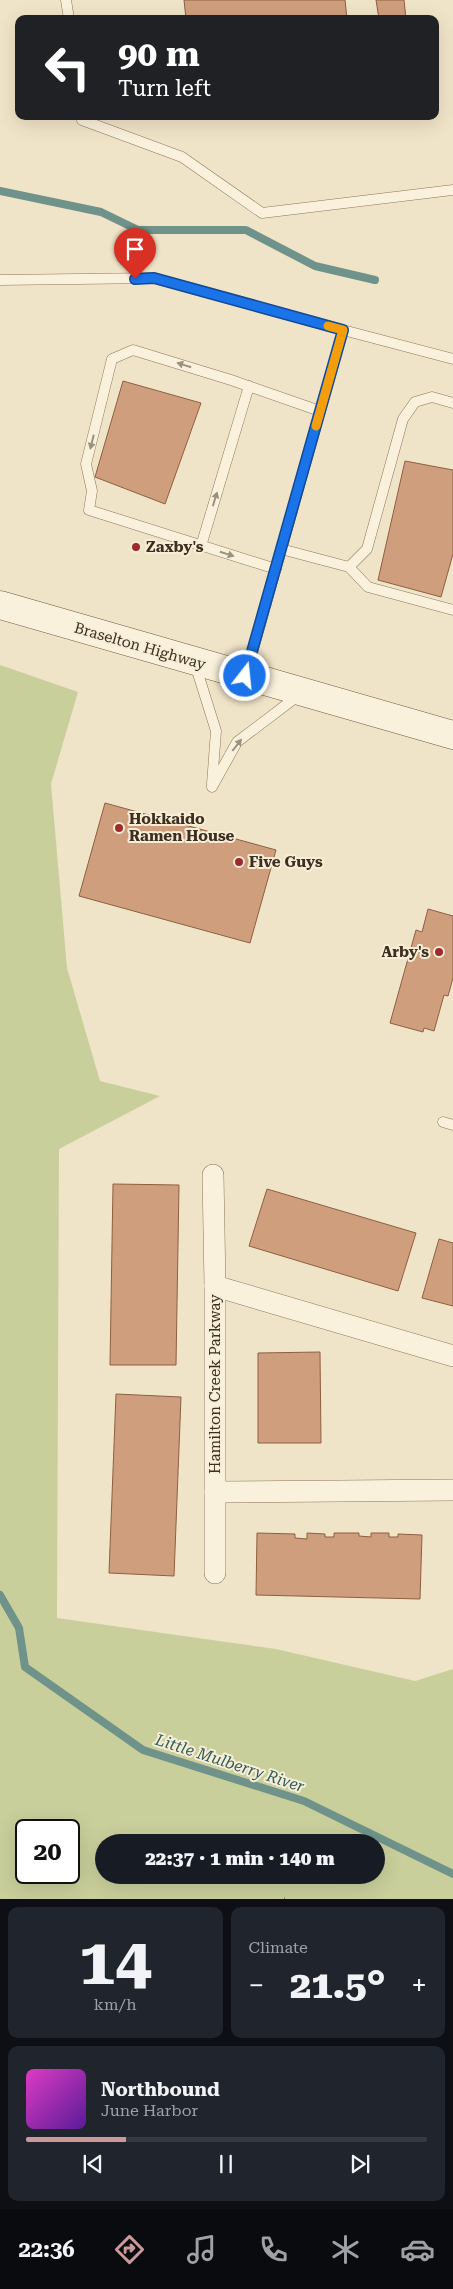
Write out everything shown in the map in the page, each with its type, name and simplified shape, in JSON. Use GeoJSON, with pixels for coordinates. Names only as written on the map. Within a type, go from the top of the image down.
{"type":"FeatureCollection","features":[{"type":"Feature","properties":{"kind":"main road","name":"Braselton Highway"},"geometry":{"type":"LineString","coordinates":[[0,606],[453,736]]}},
{"type":"Feature","properties":{"kind":"street"},"geometry":{"type":"LineString","coordinates":[[213,1176],[215,1286]]}},
{"type":"Feature","properties":{"kind":"street","name":"Hamilton Creek Parkway"},"geometry":{"type":"LineString","coordinates":[[453,1356],[215,1286],[216,1492],[453,1490]]}},
{"type":"Feature","properties":{"kind":"street"},"geometry":{"type":"LineString","coordinates":[[215,1573],[216,1492]]}},
{"type":"Feature","properties":{"kind":"lane"},"geometry":{"type":"LineString","coordinates":[[66,0],[68,15]]}},
{"type":"Feature","properties":{"kind":"lane"},"geometry":{"type":"LineString","coordinates":[[82,120],[182,157],[262,213],[453,190]]}},
{"type":"Feature","properties":{"kind":"lane"},"geometry":{"type":"LineString","coordinates":[[0,280],[154,278],[453,359]]}},
{"type":"Feature","properties":{"kind":"lane"},"geometry":{"type":"LineString","coordinates":[[245,676],[343,330]]}},
{"type":"Feature","properties":{"kind":"lane"},"geometry":{"type":"LineString","coordinates":[[276,570],[89,510],[92,491],[86,464],[112,358],[133,350],[231,380],[320,411]]}},
{"type":"Feature","properties":{"kind":"lane"},"geometry":{"type":"LineString","coordinates":[[201,546],[249,386]]}},
{"type":"Feature","properties":{"kind":"lane"},"geometry":{"type":"LineString","coordinates":[[349,567],[367,549],[404,419],[415,402],[432,397],[453,403]]}},
{"type":"Feature","properties":{"kind":"lane"},"geometry":{"type":"LineString","coordinates":[[281,549],[349,567],[368,587],[453,610]]}},
{"type":"Feature","properties":{"kind":"lane"},"geometry":{"type":"LineString","coordinates":[[194,661],[216,731],[212,787],[237,742],[304,692]]}},
{"type":"Feature","properties":{"kind":"green space"},"geometry":{"type":"Polygon","coordinates":[[[0,665],[78,692],[51,784],[67,968],[100,1081],[160,1096],[59,1149],[57,1618],[276,1649],[415,1681],[453,1669],[453,1899],[0,1899],[0,665]]]}},
{"type":"Feature","properties":{"kind":"building"},"geometry":{"type":"Polygon","coordinates":[[[184,0],[345,0],[347,15],[186,15],[184,0]]]}},
{"type":"Feature","properties":{"kind":"building"},"geometry":{"type":"Polygon","coordinates":[[[376,0],[404,0],[406,15],[378,15],[376,0]]]}},
{"type":"Feature","properties":{"kind":"building"},"geometry":{"type":"Polygon","coordinates":[[[123,381],[201,403],[165,504],[95,477],[123,381]]]}},
{"type":"Feature","properties":{"kind":"building"},"geometry":{"type":"Polygon","coordinates":[[[405,461],[453,470],[453,554],[441,597],[378,580],[405,461]]]}},
{"type":"Feature","properties":{"kind":"building"},"geometry":{"type":"Polygon","coordinates":[[[105,803],[276,850],[250,943],[79,896],[105,803]]]}},
{"type":"Feature","properties":{"kind":"building"},"geometry":{"type":"Polygon","coordinates":[[[428,909],[453,916],[453,978],[448,996],[444,995],[434,1031],[424,1028],[423,1032],[390,1023],[416,930],[422,932],[428,909]]]}},
{"type":"Feature","properties":{"kind":"building"},"geometry":{"type":"Polygon","coordinates":[[[113,1184],[179,1185],[176,1365],[110,1365],[113,1184]]]}},
{"type":"Feature","properties":{"kind":"building"},"geometry":{"type":"Polygon","coordinates":[[[267,1189],[416,1233],[398,1291],[249,1246],[267,1189]]]}},
{"type":"Feature","properties":{"kind":"building"},"geometry":{"type":"Polygon","coordinates":[[[439,1239],[453,1243],[453,1306],[422,1298],[439,1239]]]}},
{"type":"Feature","properties":{"kind":"building"},"geometry":{"type":"Polygon","coordinates":[[[320,1352],[321,1443],[258,1443],[258,1353],[320,1352]]]}},
{"type":"Feature","properties":{"kind":"building"},"geometry":{"type":"Polygon","coordinates":[[[116,1394],[181,1397],[174,1576],[109,1573],[116,1394]]]}},
{"type":"Feature","properties":{"kind":"building"},"geometry":{"type":"Polygon","coordinates":[[[257,1533],[295,1534],[295,1538],[307,1539],[307,1533],[325,1534],[325,1537],[334,1537],[334,1533],[359,1533],[359,1536],[371,1537],[371,1533],[389,1533],[389,1537],[398,1537],[398,1534],[422,1535],[420,1599],[256,1595],[257,1533]]]}},
{"type":"Feature","properties":{"kind":"waterway"},"geometry":{"type":"LineString","coordinates":[[0,191],[101,212],[138,230],[246,230],[315,266],[375,280]]}},
{"type":"Feature","properties":{"kind":"waterway","name":"Little Mulberry River"},"geometry":{"type":"LineString","coordinates":[[0,1595],[19,1628],[25,1667],[143,1750],[304,1801],[453,1874]]}},
{"type":"Feature","properties":{"kind":"slow traffic"},"geometry":{"type":"LineString","coordinates":[[316,426],[343,330],[328,326]]}},
{"type":"Feature","properties":{"kind":"place","name":"Zaxby's"},"geometry":{"type":"Point","coordinates":[136,547]}},
{"type":"Feature","properties":{"kind":"place","name":"Hokkaido Ramen House"},"geometry":{"type":"Point","coordinates":[119,828]}},
{"type":"Feature","properties":{"kind":"place","name":"Five Guys"},"geometry":{"type":"Point","coordinates":[239,862]}},
{"type":"Feature","properties":{"kind":"place","name":"Arby's"},"geometry":{"type":"Point","coordinates":[439,952]}},
{"type":"Feature","properties":{"kind":"route"},"geometry":{"type":"LineString","coordinates":[[135,279],[154,278],[343,330],[245,676]]}}]}
